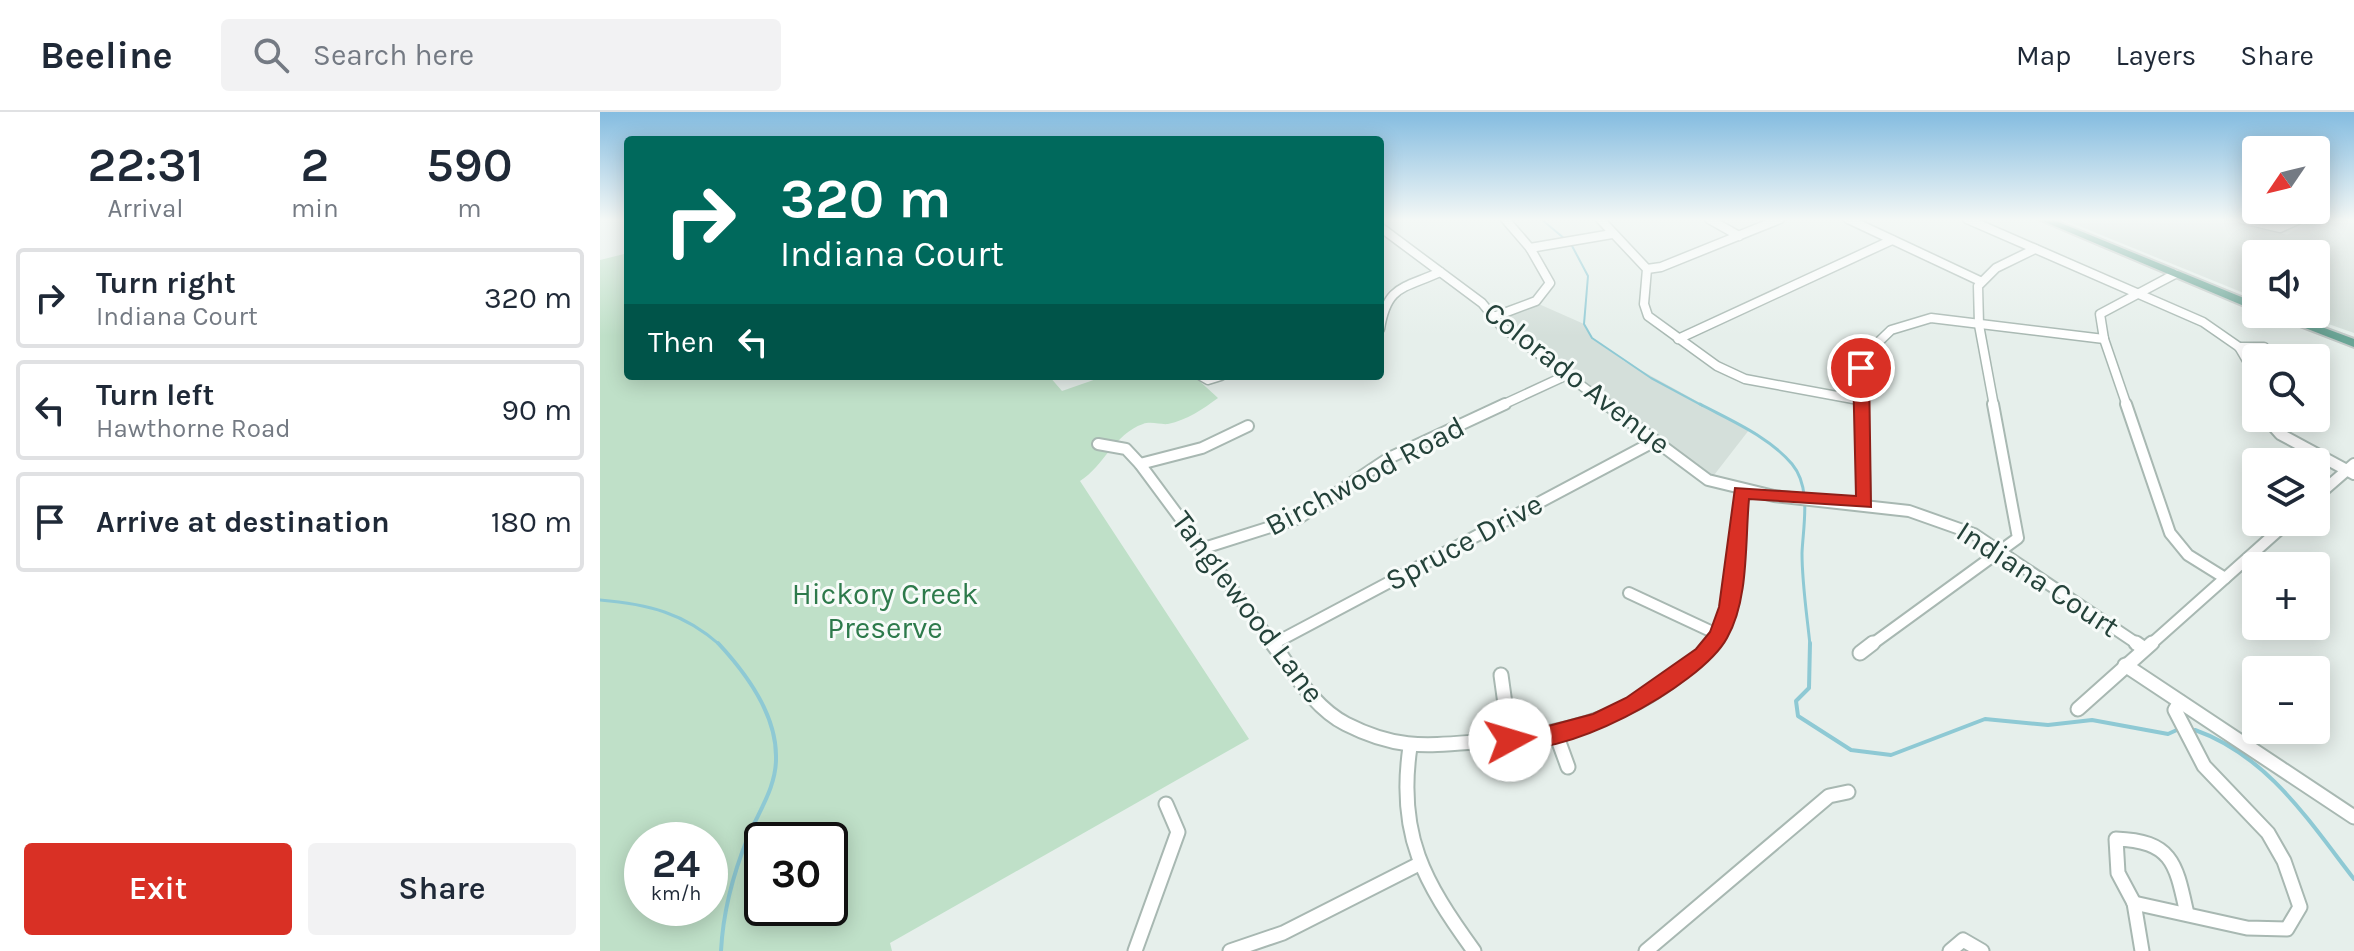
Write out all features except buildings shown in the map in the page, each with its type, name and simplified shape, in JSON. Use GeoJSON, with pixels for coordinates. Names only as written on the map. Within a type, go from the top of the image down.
{"type":"FeatureCollection","features":[{"type":"Feature","properties":{"kind":"main road"},"geometry":{"type":"LineString","coordinates":[[2137,258],[2242,301]]}},
{"type":"Feature","properties":{"kind":"main road"},"geometry":{"type":"LineString","coordinates":[[2155,258],[2242,293]]}},
{"type":"Feature","properties":{"kind":"main road"},"geometry":{"type":"LineString","coordinates":[[2330,326],[2354,335]]}},
{"type":"Feature","properties":{"kind":"main road"},"geometry":{"type":"LineString","coordinates":[[2313,328],[2354,343]]}},
{"type":"Feature","properties":{"kind":"street","name":"Colorado Avenue"},"geometry":{"type":"LineString","coordinates":[[1422,258],[1496,316],[1501,326],[1708,480],[1741,492]]}},
{"type":"Feature","properties":{"kind":"street"},"geometry":{"type":"LineString","coordinates":[[1496,316],[1536,301],[1546,293],[1550,283],[1536,258]]}},
{"type":"Feature","properties":{"kind":"street"},"geometry":{"type":"LineString","coordinates":[[1636,258],[1647,269],[1645,314],[1678,339],[1745,379],[1864,401]]}},
{"type":"Feature","properties":{"kind":"street"},"geometry":{"type":"LineString","coordinates":[[1647,269],[1683,258]]}},
{"type":"Feature","properties":{"kind":"street"},"geometry":{"type":"LineString","coordinates":[[1678,339],[1853,258]]}},
{"type":"Feature","properties":{"kind":"street"},"geometry":{"type":"LineString","coordinates":[[1931,258],[1980,281]]}},
{"type":"Feature","properties":{"kind":"street"},"geometry":{"type":"LineString","coordinates":[[1980,281],[2019,258]]}},
{"type":"Feature","properties":{"kind":"street"},"geometry":{"type":"LineString","coordinates":[[2056,258],[2203,322],[2242,352]]}},
{"type":"Feature","properties":{"kind":"street"},"geometry":{"type":"LineString","coordinates":[[1384,304],[1393,294],[1440,272]]}},
{"type":"Feature","properties":{"kind":"street"},"geometry":{"type":"LineString","coordinates":[[2175,274],[2100,314],[2104,339],[2170,533],[2188,555],[2225,578]]}},
{"type":"Feature","properties":{"kind":"street"},"geometry":{"type":"LineString","coordinates":[[1860,653],[2018,538],[1979,325],[1980,281]]}},
{"type":"Feature","properties":{"kind":"street"},"geometry":{"type":"LineString","coordinates":[[1865,502],[1861,368],[1865,355],[1891,330],[1910,321],[1931,318],[2104,339]]}},
{"type":"Feature","properties":{"kind":"street","name":"Birchwood Road"},"geometry":{"type":"LineString","coordinates":[[1204,548],[1299,518],[1389,458],[1567,375]]}},
{"type":"Feature","properties":{"kind":"street"},"geometry":{"type":"LineString","coordinates":[[1140,464],[1202,448],[1248,426]]}},
{"type":"Feature","properties":{"kind":"street"},"geometry":{"type":"LineString","coordinates":[[2278,432],[2351,470],[2330,486]]}},
{"type":"Feature","properties":{"kind":"street","name":"Spruce Drive"},"geometry":{"type":"LineString","coordinates":[[1273,644],[1655,441]]}},
{"type":"Feature","properties":{"kind":"street","name":"Tanglewood Lane"},"geometry":{"type":"LineString","coordinates":[[1098,444],[1126,449],[1140,464],[1317,704],[1354,728],[1410,747],[1556,734],[1598,722],[1633,704],[1692,666],[1719,635],[1729,607],[1741,492]]}},
{"type":"Feature","properties":{"kind":"street","name":"Indiana Court"},"geometry":{"type":"LineString","coordinates":[[1741,492],[1865,502],[1945,519],[2001,552],[2143,648]]}},
{"type":"Feature","properties":{"kind":"street"},"geometry":{"type":"LineString","coordinates":[[2078,709],[2272,536]]}},
{"type":"Feature","properties":{"kind":"street"},"geometry":{"type":"LineString","coordinates":[[1629,593],[1719,635]]}},
{"type":"Feature","properties":{"kind":"street"},"geometry":{"type":"LineString","coordinates":[[2125,665],[2354,817]]}},
{"type":"Feature","properties":{"kind":"street"},"geometry":{"type":"LineString","coordinates":[[1501,675],[1510,740]]}},
{"type":"Feature","properties":{"kind":"street"},"geometry":{"type":"LineString","coordinates":[[2134,903],[2247,928],[2287,929],[2300,907],[2284,861],[2268,833],[2196,753],[2175,710],[2180,702]]}},
{"type":"Feature","properties":{"kind":"street"},"geometry":{"type":"LineString","coordinates":[[1556,734],[1568,767]]}},
{"type":"Feature","properties":{"kind":"street"},"geometry":{"type":"LineString","coordinates":[[1410,747],[1403,776],[1403,808],[1417,865],[1440,905],[1474,951]]}},
{"type":"Feature","properties":{"kind":"street"},"geometry":{"type":"LineString","coordinates":[[1646,951],[1829,796],[1848,792]]}},
{"type":"Feature","properties":{"kind":"street"},"geometry":{"type":"LineString","coordinates":[[1135,951],[1178,832],[1166,804]]}},
{"type":"Feature","properties":{"kind":"street"},"geometry":{"type":"LineString","coordinates":[[2142,951],[2134,903],[2124,891],[2115,857],[2116,839],[2162,848],[2172,855],[2187,914]]}},
{"type":"Feature","properties":{"kind":"street"},"geometry":{"type":"LineString","coordinates":[[1230,951],[1283,933],[1370,886],[1417,865]]}},
{"type":"Feature","properties":{"kind":"street"},"geometry":{"type":"LineString","coordinates":[[1950,951],[1963,940],[1982,951]]}},
{"type":"Feature","properties":{"kind":"shaded area"},"geometry":{"type":"Polygon","coordinates":[[[2158,258],[2242,258],[2242,292],[2158,258]]]}},
{"type":"Feature","properties":{"kind":"shaded area"},"geometry":{"type":"Polygon","coordinates":[[[2330,258],[2354,258],[2354,333],[2330,325],[2330,258]]]}},
{"type":"Feature","properties":{"kind":"shaded area"},"geometry":{"type":"Polygon","coordinates":[[[1532,301],[1584,324],[1592,338],[1624,361],[1749,430],[1711,479],[1503,325],[1498,314],[1532,301]]]}},
{"type":"Feature","properties":{"kind":"green space","name":"Hickory Creek Preserve"},"geometry":{"type":"Polygon","coordinates":[[[624,258],[624,380],[1052,380],[1062,391],[1094,380],[1198,380],[1218,398],[1182,420],[1168,424],[1146,423],[1133,429],[1080,481],[1249,739],[890,943],[892,951],[600,951],[600,260],[624,258]]]}},
{"type":"Feature","properties":{"kind":"waterway"},"geometry":{"type":"LineString","coordinates":[[1579,258],[1588,276],[1584,324],[1592,338],[1651,378],[1703,406]]}},
{"type":"Feature","properties":{"kind":"waterway"},"geometry":{"type":"LineString","coordinates":[[1700,404],[1761,437],[1782,454],[1798,474],[1804,496],[1802,565],[1810,645]]}},
{"type":"Feature","properties":{"kind":"waterway"},"geometry":{"type":"LineString","coordinates":[[600,600],[664,612],[693,625],[719,644]]}},
{"type":"Feature","properties":{"kind":"waterway"},"geometry":{"type":"LineString","coordinates":[[719,644],[758,695],[771,724],[776,756],[774,778],[733,879],[721,951]]}},
{"type":"Feature","properties":{"kind":"waterway"},"geometry":{"type":"LineString","coordinates":[[1810,645],[1809,688],[1796,701],[1798,716],[1851,750],[1891,755],[1985,719],[2048,725],[2092,720],[2168,734],[2179,729]]}},
{"type":"Feature","properties":{"kind":"waterway"},"geometry":{"type":"LineString","coordinates":[[2195,730],[2221,741],[2265,773],[2303,813],[2354,879]]}},
{"type":"Feature","properties":{"kind":"route"},"geometry":{"type":"LineString","coordinates":[[1510,740],[1556,734],[1612,716],[1692,666],[1703,655],[1719,635],[1729,607],[1741,492],[1865,502],[1861,368]]}}]}
